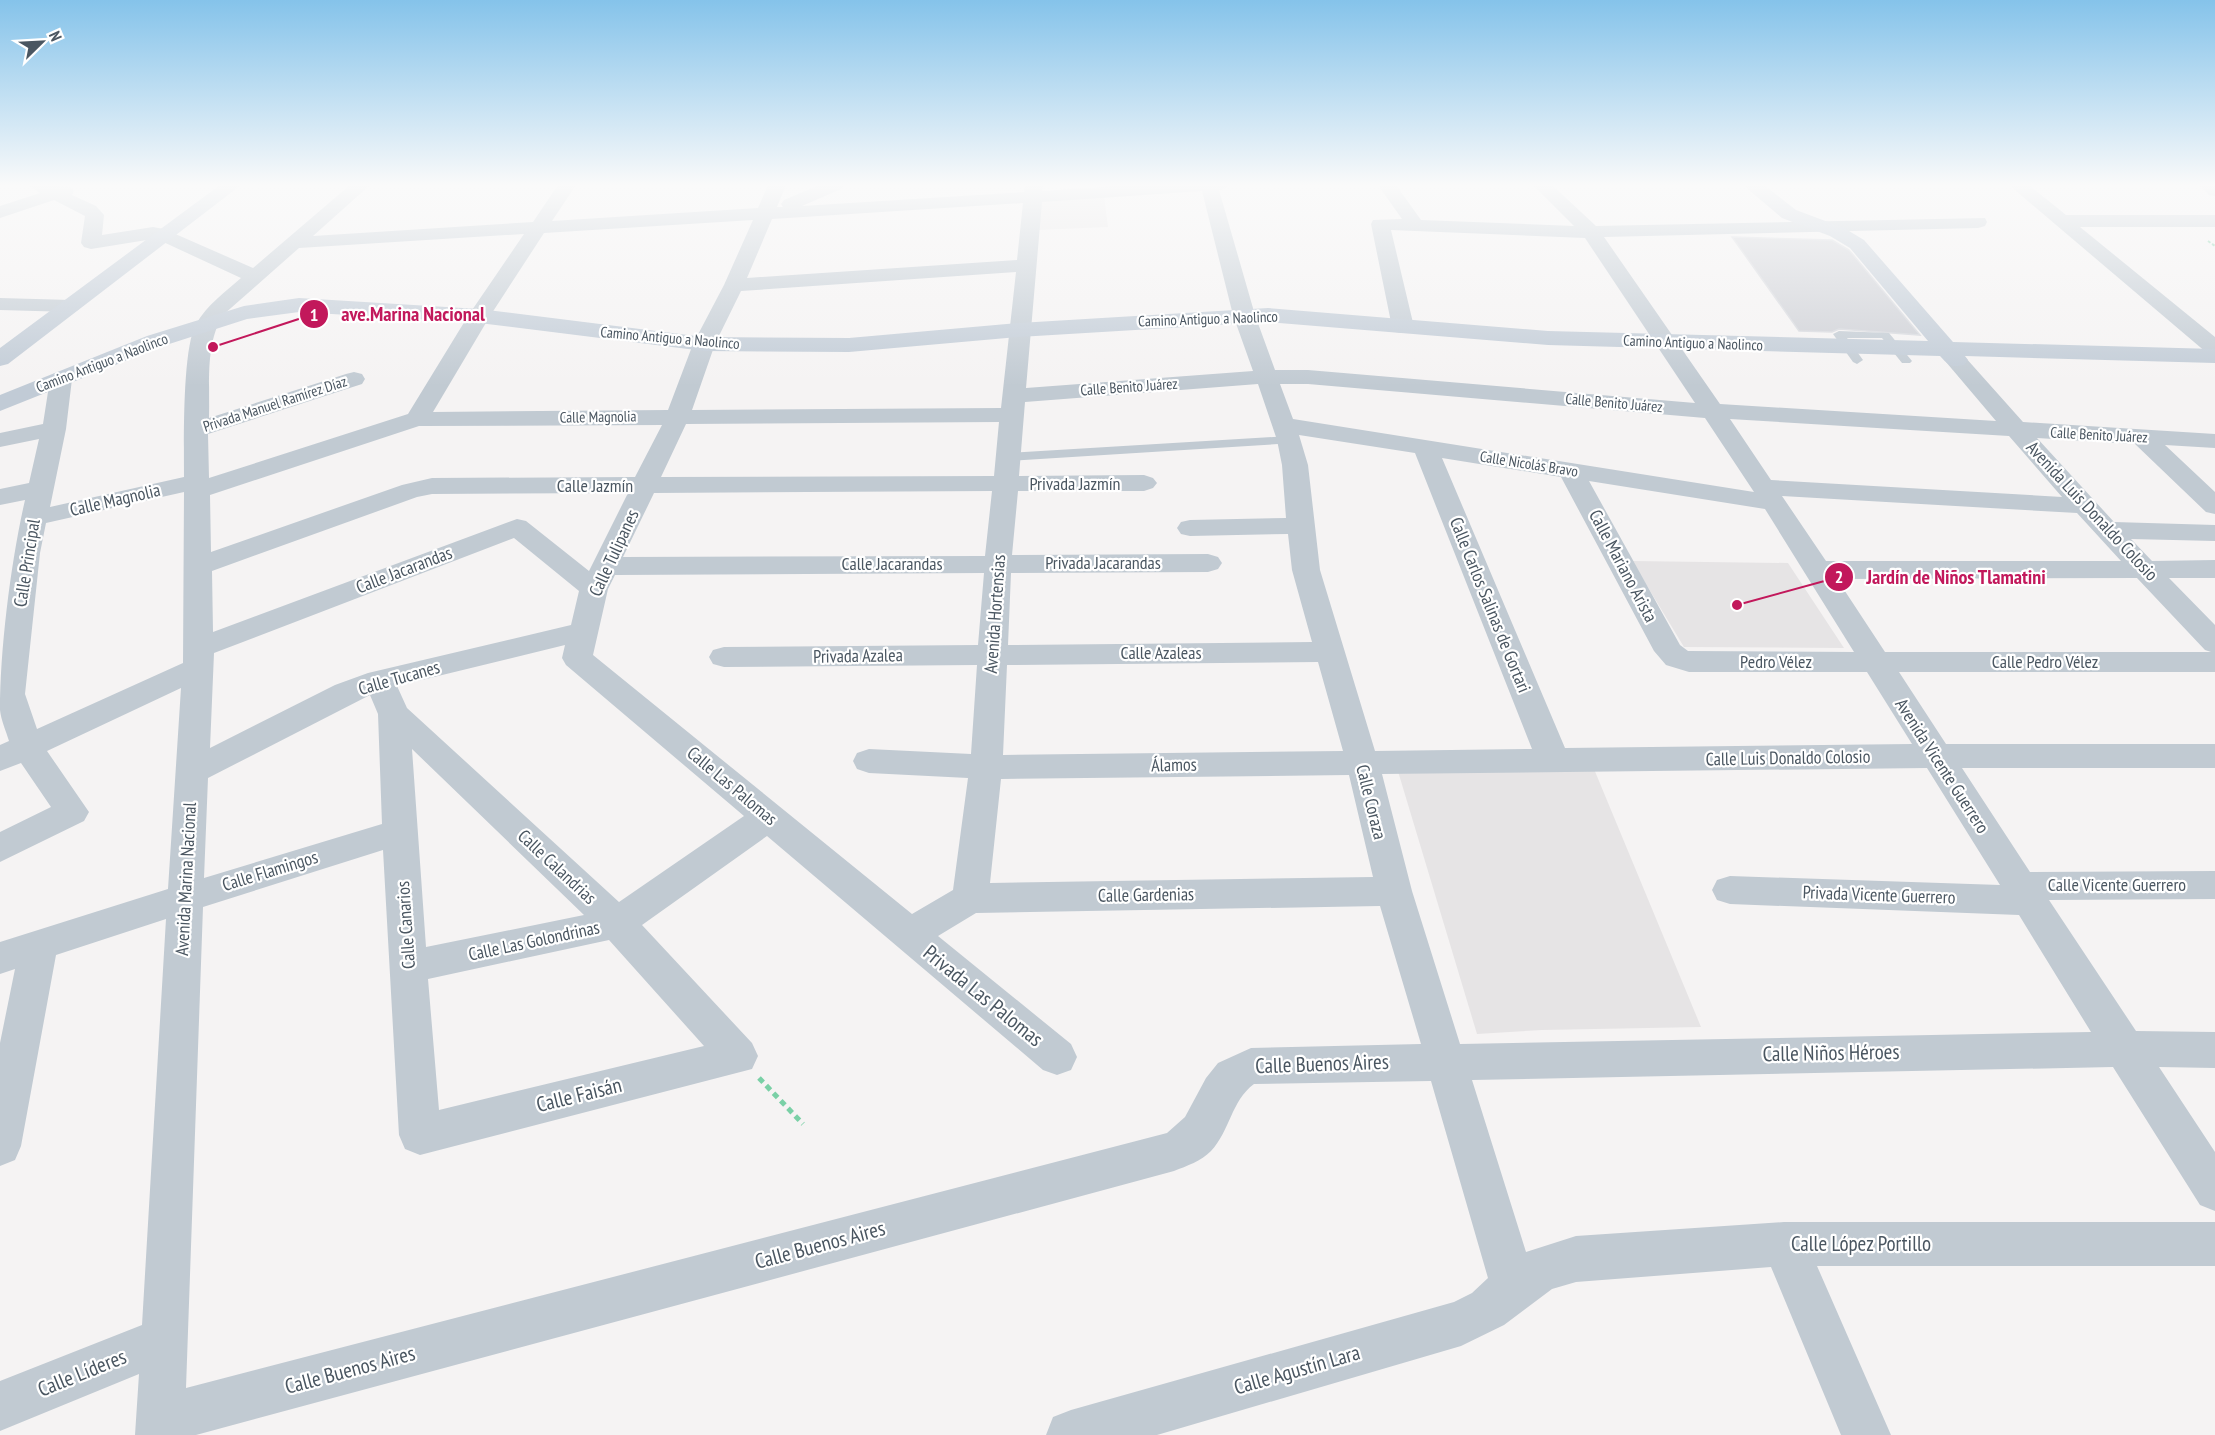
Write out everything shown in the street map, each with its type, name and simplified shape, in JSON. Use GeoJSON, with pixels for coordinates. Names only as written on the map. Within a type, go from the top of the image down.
{"type":"FeatureCollection","features":[{"type":"Feature","properties":{"kind":"main road"},"geometry":{"type":"LineString","coordinates":[[0,359],[142,252]]}},
{"type":"Feature","properties":{"kind":"main road"},"geometry":{"type":"LineString","coordinates":[[1864,252],[1952,356]]}},
{"type":"Feature","properties":{"kind":"main road","name":"Camino Antiguo a Naolinco"},"geometry":{"type":"LineString","coordinates":[[0,404],[155,341],[206,325],[292,313],[476,321],[703,349],[848,354],[1018,337],[1289,316],[1671,349]]}},
{"type":"Feature","properties":{"kind":"main road","name":"Camino Antiguo a Naolinco"},"geometry":{"type":"LineString","coordinates":[[1246,321],[1292,328],[1494,348],[1901,354],[2215,368]]}},
{"type":"Feature","properties":{"kind":"main road","name":"Camino Antiguo a Naolinco"},"geometry":{"type":"LineString","coordinates":[[1952,356],[2215,356]]}},
{"type":"Feature","properties":{"kind":"street"},"geometry":{"type":"LineString","coordinates":[[201,252],[254,276]]}},
{"type":"Feature","properties":{"kind":"street"},"geometry":{"type":"LineString","coordinates":[[206,325],[215,311],[282,252]]}},
{"type":"Feature","properties":{"kind":"street"},"geometry":{"type":"LineString","coordinates":[[417,419],[476,321],[523,252]]}},
{"type":"Feature","properties":{"kind":"street","name":"Calle Tulipanes"},"geometry":{"type":"LineString","coordinates":[[585,631],[601,578],[678,416],[703,349],[749,252]]}},
{"type":"Feature","properties":{"kind":"street","name":"Avenida Hortensias"},"geometry":{"type":"LineString","coordinates":[[970,898],[986,767],[998,563],[1027,252]]}},
{"type":"Feature","properties":{"kind":"street","name":"Calle Coraza"},"geometry":{"type":"LineString","coordinates":[[1227,252],[1246,321],[1287,433],[1295,465],[1306,570],[1362,762],[1394,891],[1514,1287]]}},
{"type":"Feature","properties":{"kind":"street"},"geometry":{"type":"LineString","coordinates":[[1386,252],[1403,327]]}},
{"type":"Feature","properties":{"kind":"street","name":"Avenida Vicente Guerrero"},"geometry":{"type":"LineString","coordinates":[[1605,252],[1769,495],[2215,1190]]}},
{"type":"Feature","properties":{"kind":"street"},"geometry":{"type":"LineString","coordinates":[[2101,252],[2215,348]]}},
{"type":"Feature","properties":{"kind":"street"},"geometry":{"type":"LineString","coordinates":[[734,285],[1026,265]]}},
{"type":"Feature","properties":{"kind":"street"},"geometry":{"type":"LineString","coordinates":[[0,304],[71,306]]}},
{"type":"Feature","properties":{"kind":"street","name":"Avenida Marina Nacional"},"geometry":{"type":"LineString","coordinates":[[160,1428],[184,898],[199,658],[196,430],[201,338],[206,325]]}},
{"type":"Feature","properties":{"kind":"street","name":"Avenida Luis Donaldo Colosio"},"geometry":{"type":"LineString","coordinates":[[1952,356],[2084,506],[2215,643]]}},
{"type":"Feature","properties":{"kind":"street","name":"Calle Benito Juárez"},"geometry":{"type":"LineString","coordinates":[[1012,405],[1266,377],[1308,377],[1712,411],[2215,441]]}},
{"type":"Feature","properties":{"kind":"street","name":"Calle Principal"},"geometry":{"type":"LineString","coordinates":[[14,752],[8,628],[13,556],[34,518],[54,429],[61,379]]}},
{"type":"Feature","properties":{"kind":"street","name":"Privada Manuel Ramírez Díaz"},"geometry":{"type":"LineString","coordinates":[[196,430],[354,379]]}},
{"type":"Feature","properties":{"kind":"street","name":"Calle Magnolia"},"geometry":{"type":"LineString","coordinates":[[34,518],[196,487],[417,419],[678,416],[1012,405]]}},
{"type":"Feature","properties":{"kind":"street"},"geometry":{"type":"LineString","coordinates":[[0,440],[54,429]]}},
{"type":"Feature","properties":{"kind":"street","name":"Calle Nicolás Bravo"},"geometry":{"type":"LineString","coordinates":[[1287,433],[1425,447],[1571,471],[1769,495],[2084,506]]}},
{"type":"Feature","properties":{"kind":"street"},"geometry":{"type":"LineString","coordinates":[[2143,438],[2215,506]]}},
{"type":"Feature","properties":{"kind":"street","name":"Calle Carlos Salinas de Gortari"},"geometry":{"type":"LineString","coordinates":[[1425,447],[1554,762]]}},
{"type":"Feature","properties":{"kind":"street","name":"Privada Jazmín"},"geometry":{"type":"LineString","coordinates":[[1007,471],[1144,483]]}},
{"type":"Feature","properties":{"kind":"street","name":"Calle Jazmín"},"geometry":{"type":"LineString","coordinates":[[198,566],[422,488],[646,485],[1007,471]]}},
{"type":"Feature","properties":{"kind":"street","name":"Calle Mariano Arista"},"geometry":{"type":"LineString","coordinates":[[1571,471],[1669,651],[1677,658]]}},
{"type":"Feature","properties":{"kind":"street"},"geometry":{"type":"LineString","coordinates":[[0,497],[40,489]]}},
{"type":"Feature","properties":{"kind":"street"},"geometry":{"type":"LineString","coordinates":[[1190,528],[1300,526]]}},
{"type":"Feature","properties":{"kind":"street","name":"Calle Jacarandas"},"geometry":{"type":"LineString","coordinates":[[14,752],[199,658],[517,527],[601,578],[998,563]]}},
{"type":"Feature","properties":{"kind":"street"},"geometry":{"type":"LineString","coordinates":[[2106,530],[2215,533]]}},
{"type":"Feature","properties":{"kind":"street","name":"Privada Jacarandas"},"geometry":{"type":"LineString","coordinates":[[998,563],[1208,563]]}},
{"type":"Feature","properties":{"kind":"street"},"geometry":{"type":"LineString","coordinates":[[1817,570],[2142,567],[2215,569]]}},
{"type":"Feature","properties":{"kind":"street","name":"Calle Tucanes"},"geometry":{"type":"LineString","coordinates":[[191,772],[346,693],[379,680],[585,631]]}},
{"type":"Feature","properties":{"kind":"street","name":"Calle Las Palomas"},"geometry":{"type":"LineString","coordinates":[[585,631],[577,658],[908,935]]}},
{"type":"Feature","properties":{"kind":"street","name":"Calle Azaleas"},"geometry":{"type":"LineString","coordinates":[[992,654],[1330,652]]}},
{"type":"Feature","properties":{"kind":"street","name":"Privada Azalea"},"geometry":{"type":"LineString","coordinates":[[724,657],[992,654]]}},
{"type":"Feature","properties":{"kind":"street","name":"Pedro Vélez"},"geometry":{"type":"LineString","coordinates":[[1677,658],[1689,662],[1876,662]]}},
{"type":"Feature","properties":{"kind":"street","name":"Calle Pedro Vélez"},"geometry":{"type":"LineString","coordinates":[[1876,662],[2215,662]]}},
{"type":"Feature","properties":{"kind":"street","name":"Calle Calandrias"},"geometry":{"type":"LineString","coordinates":[[379,680],[394,714],[617,923],[738,1056]]}},
{"type":"Feature","properties":{"kind":"street","name":"Calle Canarios"},"geometry":{"type":"LineString","coordinates":[[394,714],[399,832],[420,1135]]}},
{"type":"Feature","properties":{"kind":"street"},"geometry":{"type":"LineString","coordinates":[[0,848],[72,812],[14,752]]}},
{"type":"Feature","properties":{"kind":"street","name":"Calle Luis Donaldo Colosio"},"geometry":{"type":"LineString","coordinates":[[1362,762],[1554,762],[1935,756],[2215,756]]}},
{"type":"Feature","properties":{"kind":"street","name":"Álamos"},"geometry":{"type":"LineString","coordinates":[[869,761],[986,767],[1362,762]]}},
{"type":"Feature","properties":{"kind":"street","name":"Calle Las Golondrinas"},"geometry":{"type":"LineString","coordinates":[[409,967],[617,923],[769,817]]}},
{"type":"Feature","properties":{"kind":"street","name":"Calle Flamingos"},"geometry":{"type":"LineString","coordinates":[[0,958],[184,898],[399,832]]}},
{"type":"Feature","properties":{"kind":"street","name":"Calle Vicente Guerrero"},"geometry":{"type":"LineString","coordinates":[[2023,893],[2215,885]]}},
{"type":"Feature","properties":{"kind":"street","name":"Privada Vicente Guerrero"},"geometry":{"type":"LineString","coordinates":[[1730,890],[2023,893]]}},
{"type":"Feature","properties":{"kind":"street","name":"Calle Gardenias"},"geometry":{"type":"LineString","coordinates":[[908,935],[970,898],[1394,891]]}},
{"type":"Feature","properties":{"kind":"street","name":"Privada Las Palomas"},"geometry":{"type":"LineString","coordinates":[[908,935],[1057,1057]]}},
{"type":"Feature","properties":{"kind":"street"},"geometry":{"type":"LineString","coordinates":[[0,1146],[39,945]]}},
{"type":"Feature","properties":{"kind":"street","name":"Calle Niños Héroes"},"geometry":{"type":"LineString","coordinates":[[1446,1060],[2125,1048],[2215,1050]]}},
{"type":"Feature","properties":{"kind":"street","name":"Calle Faisán"},"geometry":{"type":"LineString","coordinates":[[420,1135],[738,1056]]}},
{"type":"Feature","properties":{"kind":"street","name":"Calle Buenos Aires"},"geometry":{"type":"LineString","coordinates":[[160,1428],[1174,1151],[1192,1141],[1203,1127],[1225,1083],[1236,1071],[1251,1066],[1446,1060]]}},
{"type":"Feature","properties":{"kind":"street"},"geometry":{"type":"LineString","coordinates":[[1784,1244],[1866,1435]]}},
{"type":"Feature","properties":{"kind":"street","name":"Calle López Portillo"},"geometry":{"type":"LineString","coordinates":[[1514,1287],[1541,1269],[1576,1259],[1784,1244],[2215,1244]]}},
{"type":"Feature","properties":{"kind":"street","name":"Calle Agustín Lara"},"geometry":{"type":"LineString","coordinates":[[1071,1435],[1461,1323],[1488,1310],[1514,1287]]}},
{"type":"Feature","properties":{"kind":"street","name":"Calle Líderes"},"geometry":{"type":"LineString","coordinates":[[0,1406],[163,1340]]}},
{"type":"Feature","properties":{"kind":"lane"},"geometry":{"type":"LineString","coordinates":[[1853,353],[1839,334],[1885,335],[1901,354]]}},
{"type":"Feature","properties":{"kind":"lane","name":"Calle Nicolás Bravo"},"geometry":{"type":"LineString","coordinates":[[1007,471],[1287,433]]}},
{"type":"Feature","properties":{"kind":"path"},"geometry":{"type":"LineString","coordinates":[[738,1056],[803,1124]]}},
{"type":"Feature","properties":{"kind":"shaded area"},"geometry":{"type":"Polygon","coordinates":[[[1632,561],[1788,563],[1844,648],[1684,647],[1632,561]]]}},
{"type":"Feature","properties":{"kind":"shaded area"},"geometry":{"type":"Polygon","coordinates":[[[1397,768],[1594,769],[1701,1027],[1542,1030],[1477,1034],[1397,768]]]}},
{"type":"Feature","properties":{"kind":"building"},"geometry":{"type":"Polygon","coordinates":[[[1743,252],[1851,252],[1920,335],[1839,329],[1832,332],[1799,331],[1743,252]]]}},
{"type":"Feature","properties":{"kind":"place","name":"ave.Marina Nacional"},"geometry":{"type":"Point","coordinates":[213,347]}},
{"type":"Feature","properties":{"kind":"place","name":"Jardín de Niños Tlamatini"},"geometry":{"type":"Point","coordinates":[1737,605]}}]}
